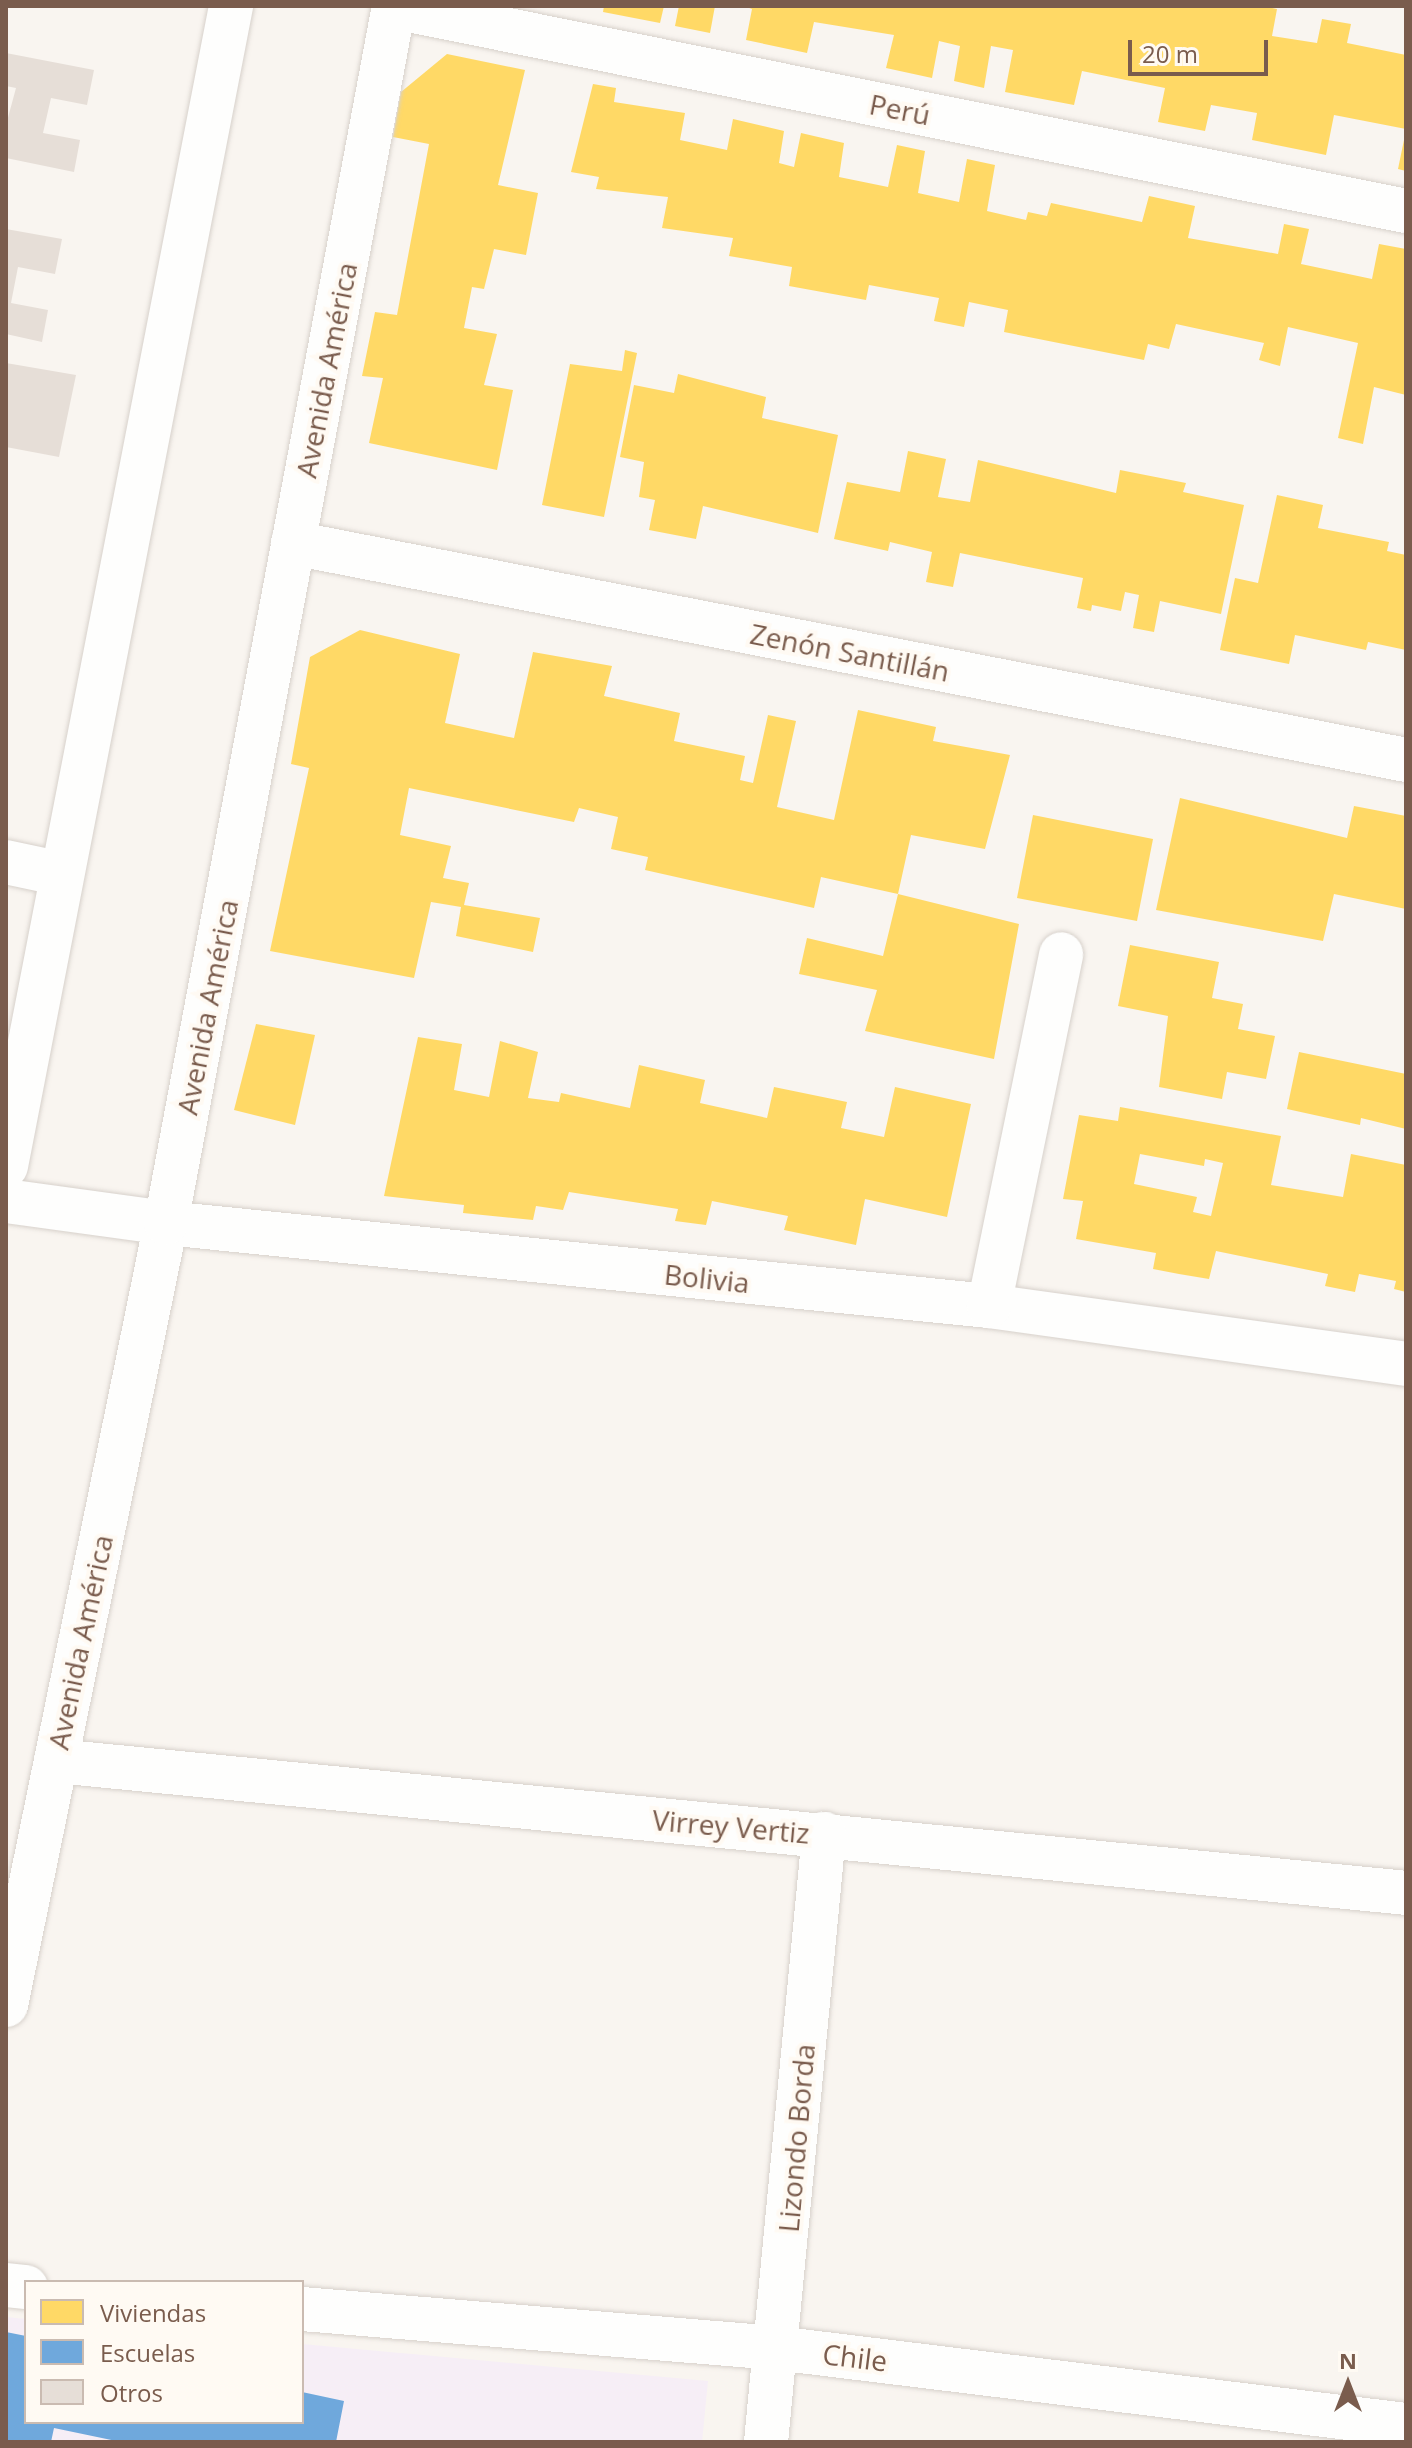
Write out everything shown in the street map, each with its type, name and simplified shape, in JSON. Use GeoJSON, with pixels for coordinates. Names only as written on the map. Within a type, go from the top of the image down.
{"type":"FeatureCollection","features":[{"type":"Feature","properties":{"kind":"street"},"geometry":{"type":"LineString","coordinates":[[6,1166],[231,6]]}},
{"type":"Feature","properties":{"kind":"street","name":"Perú"},"geometry":{"type":"LineString","coordinates":[[394,6],[1406,211]]}},
{"type":"Feature","properties":{"kind":"street","name":"Avenida América"},"geometry":{"type":"LineString","coordinates":[[6,2005],[166,1223],[394,6]]}},
{"type":"Feature","properties":{"kind":"street","name":"Zenón Santillán"},"geometry":{"type":"LineString","coordinates":[[293,543],[1406,760]]}},
{"type":"Feature","properties":{"kind":"street"},"geometry":{"type":"LineString","coordinates":[[6,862],[62,874]]}},
{"type":"Feature","properties":{"kind":"street"},"geometry":{"type":"LineString","coordinates":[[989,1306],[1061,954]]}},
{"type":"Feature","properties":{"kind":"street","name":"Bolivia"},"geometry":{"type":"LineString","coordinates":[[6,1201],[166,1223],[989,1306],[1406,1364]]}},
{"type":"Feature","properties":{"kind":"street","name":"Virrey Vertiz"},"geometry":{"type":"LineString","coordinates":[[56,1761],[1406,1893]]}},
{"type":"Feature","properties":{"kind":"street","name":"Lizondo Borda"},"geometry":{"type":"LineString","coordinates":[[766,2442],[824,1834]]}},
{"type":"Feature","properties":{"kind":"street","name":"Chile"},"geometry":{"type":"LineString","coordinates":[[304,2309],[776,2348],[1406,2425]]}},
{"type":"Feature","properties":{"kind":"shaded area"},"geometry":{"type":"Polygon","coordinates":[[[6,2317],[24,2319],[24,2424],[304,2424],[304,2344],[708,2381],[702,2442],[6,2442],[6,2317]]]}},
{"type":"Feature","properties":{"kind":"building: Viviendas"},"geometry":{"type":"Polygon","coordinates":[[[604,6],[664,6],[660,23],[603,12],[604,6]]]}},
{"type":"Feature","properties":{"kind":"building: Viviendas"},"geometry":{"type":"Polygon","coordinates":[[[679,6],[715,6],[710,33],[675,26],[679,6]]]}},
{"type":"Feature","properties":{"kind":"building: Viviendas"},"geometry":{"type":"Polygon","coordinates":[[[744,6],[1262,6],[1277,9],[1272,36],[1317,43],[1322,19],[1351,24],[1347,43],[1406,55],[1406,129],[1334,115],[1326,155],[1252,140],[1257,113],[1211,105],[1205,131],[1158,122],[1165,88],[1082,71],[1074,105],[1005,92],[1013,50],[991,46],[984,88],[954,81],[960,46],[939,41],[932,78],[886,68],[894,35],[814,22],[807,53],[746,40],[752,9],[744,6]]]}},
{"type":"Feature","properties":{"kind":"building: Viviendas"},"geometry":{"type":"Polygon","coordinates":[[[447,54],[525,70],[498,185],[538,193],[526,255],[494,249],[484,289],[472,287],[464,328],[497,334],[484,385],[513,390],[497,470],[369,443],[383,378],[362,376],[375,312],[397,315],[429,144],[393,137],[401,92],[447,54]]]}},
{"type":"Feature","properties":{"kind":"building: Viviendas"},"geometry":{"type":"Polygon","coordinates":[[[593,84],[616,88],[614,102],[685,113],[680,140],[727,150],[733,119],[784,131],[779,163],[794,167],[801,133],[844,143],[839,177],[888,187],[897,145],[925,151],[918,193],[959,202],[967,159],[995,165],[987,211],[1026,220],[1028,212],[1047,216],[1051,203],[1142,222],[1149,196],[1195,206],[1188,238],[1278,254],[1284,224],[1309,229],[1301,264],[1372,279],[1379,244],[1406,249],[1406,395],[1374,387],[1363,444],[1338,438],[1358,343],[1288,327],[1280,366],[1259,360],[1264,343],[1176,324],[1169,349],[1148,344],[1144,360],[1004,332],[1008,310],[969,302],[964,327],[934,321],[939,298],[869,285],[866,300],[789,286],[792,267],[729,256],[733,238],[662,228],[668,197],[596,189],[599,177],[571,172],[593,84]]]}},
{"type":"Feature","properties":{"kind":"building: Viviendas"},"geometry":{"type":"Polygon","coordinates":[[[1406,136],[1406,171],[1398,169],[1406,136]]]}},
{"type":"Feature","properties":{"kind":"building: Viviendas"},"geometry":{"type":"Polygon","coordinates":[[[625,350],[637,353],[604,517],[542,505],[570,364],[622,371],[625,350]]]}},
{"type":"Feature","properties":{"kind":"building: Viviendas"},"geometry":{"type":"Polygon","coordinates":[[[678,374],[766,397],[762,418],[838,435],[818,533],[703,506],[696,539],[649,530],[655,500],[639,497],[644,462],[620,457],[634,385],[674,393],[678,374]]]}},
{"type":"Feature","properties":{"kind":"building: Viviendas"},"geometry":{"type":"Polygon","coordinates":[[[908,451],[946,459],[938,497],[970,502],[978,460],[1116,493],[1120,470],[1186,483],[1183,492],[1244,505],[1221,614],[1160,601],[1154,632],[1133,628],[1139,595],[1125,592],[1121,611],[1092,605],[1091,611],[1077,608],[1083,578],[960,553],[953,587],[926,582],[932,552],[890,542],[888,551],[834,539],[847,482],[900,492],[908,451]]]}},
{"type":"Feature","properties":{"kind":"building: Viviendas"},"geometry":{"type":"Polygon","coordinates":[[[1277,495],[1323,505],[1318,528],[1389,542],[1387,551],[1406,555],[1406,650],[1368,642],[1366,650],[1295,635],[1289,664],[1220,650],[1235,578],[1258,583],[1277,495]]]}},
{"type":"Feature","properties":{"kind":"building: Viviendas"},"geometry":{"type":"Polygon","coordinates":[[[360,630],[460,654],[445,723],[514,738],[533,652],[612,666],[604,696],[680,713],[674,741],[745,756],[740,780],[753,783],[768,715],[796,721],[777,807],[834,820],[858,710],[936,727],[933,741],[1010,755],[985,849],[911,835],[898,894],[821,877],[814,908],[645,870],[648,857],[611,849],[618,817],[579,808],[574,822],[409,788],[400,835],[451,846],[443,878],[469,883],[464,905],[540,918],[533,952],[456,936],[461,907],[431,902],[414,978],[270,951],[309,768],[291,764],[310,657],[360,630]]]}},
{"type":"Feature","properties":{"kind":"building: Viviendas"},"geometry":{"type":"Polygon","coordinates":[[[1180,798],[1347,838],[1354,806],[1406,816],[1406,909],[1334,894],[1323,941],[1156,910],[1180,798]]]}},
{"type":"Feature","properties":{"kind":"building: Viviendas"},"geometry":{"type":"Polygon","coordinates":[[[1033,815],[1153,839],[1137,921],[1017,898],[1033,815]]]}},
{"type":"Feature","properties":{"kind":"building: Viviendas"},"geometry":{"type":"Polygon","coordinates":[[[898,894],[1019,924],[994,1059],[865,1031],[877,990],[799,974],[807,938],[883,956],[898,894]]]}},
{"type":"Feature","properties":{"kind":"building: Viviendas"},"geometry":{"type":"Polygon","coordinates":[[[1130,945],[1219,962],[1212,998],[1243,1004],[1238,1029],[1275,1036],[1266,1079],[1227,1072],[1222,1099],[1159,1087],[1168,1016],[1118,1006],[1130,945]]]}},
{"type":"Feature","properties":{"kind":"building: Viviendas"},"geometry":{"type":"Polygon","coordinates":[[[256,1024],[315,1035],[295,1125],[234,1110],[256,1024]]]}},
{"type":"Feature","properties":{"kind":"building: Viviendas"},"geometry":{"type":"Polygon","coordinates":[[[418,1037],[462,1044],[454,1090],[489,1097],[500,1041],[538,1052],[528,1098],[559,1102],[561,1093],[630,1108],[639,1065],[705,1080],[700,1103],[767,1118],[774,1087],[847,1102],[841,1128],[884,1137],[895,1087],[971,1104],[947,1217],[865,1199],[856,1245],[784,1230],[788,1216],[712,1201],[706,1225],[675,1221],[678,1209],[569,1192],[563,1210],[536,1206],[533,1220],[463,1213],[464,1205],[384,1196],[418,1037]]]}},
{"type":"Feature","properties":{"kind":"building: Viviendas"},"geometry":{"type":"Polygon","coordinates":[[[1299,1052],[1406,1074],[1406,1129],[1361,1118],[1360,1125],[1287,1109],[1299,1052]]]}},
{"type":"Feature","properties":{"kind":"building: Viviendas"},"geometry":{"type":"Polygon","coordinates":[[[1120,1107],[1281,1136],[1271,1185],[1343,1197],[1351,1154],[1406,1165],[1406,1292],[1394,1289],[1396,1281],[1359,1274],[1355,1292],[1325,1286],[1328,1274],[1216,1251],[1209,1279],[1153,1269],[1156,1253],[1076,1239],[1083,1201],[1063,1199],[1079,1115],[1118,1121],[1120,1107]],[[1140,1154],[1134,1184],[1197,1197],[1193,1212],[1211,1216],[1223,1163],[1205,1159],[1204,1166],[1140,1154]]]}},
{"type":"Feature","properties":{"kind":"building: Escuelas"},"geometry":{"type":"Polygon","coordinates":[[[6,2332],[24,2336],[24,2424],[304,2424],[304,2392],[344,2401],[336,2442],[121,2442],[54,2428],[51,2442],[6,2442],[6,2332]]]}},
{"type":"Feature","properties":{"kind":"building: Otros"},"geometry":{"type":"Polygon","coordinates":[[[6,53],[94,70],[87,105],[51,98],[43,133],[80,140],[74,172],[6,158],[6,125],[16,88],[6,86],[6,53]]]}},
{"type":"Feature","properties":{"kind":"building: Otros"},"geometry":{"type":"Polygon","coordinates":[[[6,229],[62,239],[55,274],[18,267],[11,303],[48,310],[42,342],[6,334],[6,229]]]}},
{"type":"Feature","properties":{"kind":"building: Otros"},"geometry":{"type":"Polygon","coordinates":[[[6,363],[76,375],[59,457],[6,447],[6,363]]]}}]}
